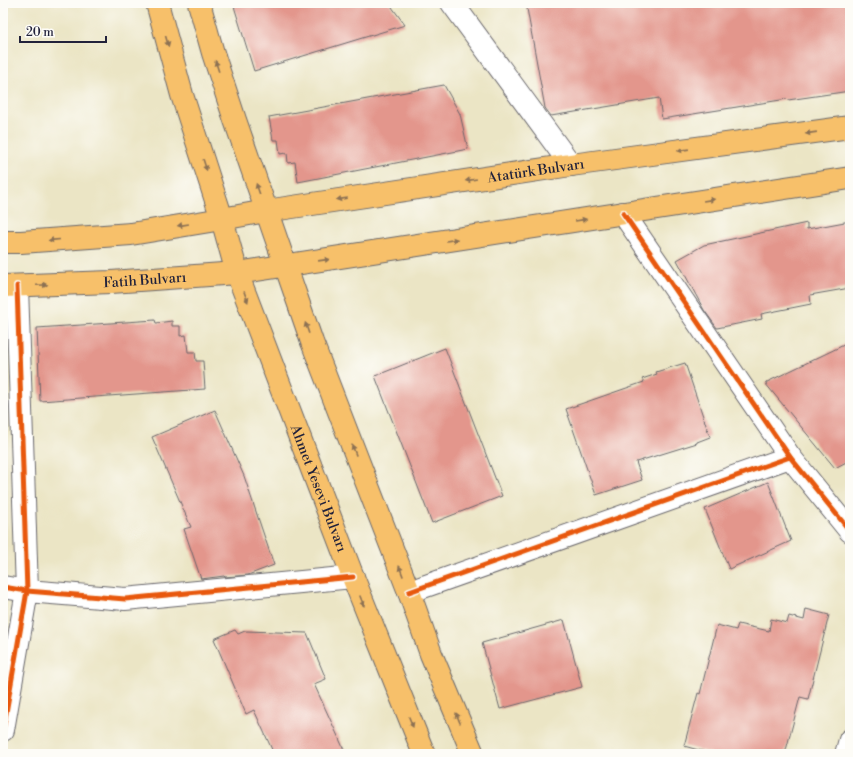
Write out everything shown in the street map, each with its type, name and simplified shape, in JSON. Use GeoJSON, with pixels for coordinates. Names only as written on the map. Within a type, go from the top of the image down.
{"type":"FeatureCollection","features":[{"type":"Feature","properties":{"kind":"main road","name":"Ahmet Yesevi Bulvarı"},"geometry":{"type":"LineString","coordinates":[[157,3],[182,96],[222,219],[237,273],[353,578],[424,754]]}},
{"type":"Feature","properties":{"kind":"main road"},"geometry":{"type":"LineString","coordinates":[[199,3],[213,53],[266,211],[315,349],[432,654],[473,754]]}},
{"type":"Feature","properties":{"kind":"main road","name":"Atatürk Bulvarı"},"geometry":{"type":"LineString","coordinates":[[222,219],[571,165],[850,127]]}},
{"type":"Feature","properties":{"kind":"main road"},"geometry":{"type":"LineString","coordinates":[[285,266],[850,178]]}},
{"type":"Feature","properties":{"kind":"main road"},"geometry":{"type":"LineString","coordinates":[[3,242],[131,234],[222,219]]}},
{"type":"Feature","properties":{"kind":"main road","name":"Fatih Bulvarı"},"geometry":{"type":"LineString","coordinates":[[10,286],[237,273],[285,266]]}},
{"type":"Feature","properties":{"kind":"street"},"geometry":{"type":"LineString","coordinates":[[452,3],[571,165]]}},
{"type":"Feature","properties":{"kind":"street"},"geometry":{"type":"LineString","coordinates":[[623,213],[790,457],[850,531]]}},
{"type":"Feature","properties":{"kind":"street"},"geometry":{"type":"LineString","coordinates":[[3,730],[27,592],[10,286]]}},
{"type":"Feature","properties":{"kind":"street"},"geometry":{"type":"LineString","coordinates":[[409,592],[790,457]]}},
{"type":"Feature","properties":{"kind":"street"},"geometry":{"type":"LineString","coordinates":[[3,587],[27,592],[125,599],[353,578]]}},
{"type":"Feature","properties":{"kind":"street"},"geometry":{"type":"LineString","coordinates":[[846,754],[850,740]]}},
{"type":"Feature","properties":{"kind":"building"},"geometry":{"type":"Polygon","coordinates":[[[233,3],[389,3],[405,25],[254,71],[233,3]]]}},
{"type":"Feature","properties":{"kind":"building"},"geometry":{"type":"Polygon","coordinates":[[[526,3],[850,3],[850,91],[787,99],[662,119],[659,98],[551,116],[545,108],[526,3]]]}},
{"type":"Feature","properties":{"kind":"building"},"geometry":{"type":"Polygon","coordinates":[[[444,85],[460,114],[468,149],[298,182],[295,162],[288,163],[287,153],[280,154],[278,140],[273,140],[269,117],[444,85]]]}},
{"type":"Feature","properties":{"kind":"building"},"geometry":{"type":"Polygon","coordinates":[[[850,221],[850,288],[810,295],[811,304],[761,314],[762,319],[717,328],[704,310],[677,260],[704,245],[807,223],[807,229],[850,221]]]}},
{"type":"Feature","properties":{"kind":"building"},"geometry":{"type":"Polygon","coordinates":[[[155,320],[156,323],[172,321],[172,326],[180,326],[180,336],[186,335],[188,352],[195,352],[196,361],[203,361],[205,389],[40,401],[37,328],[155,320]]]}},
{"type":"Feature","properties":{"kind":"building"},"geometry":{"type":"Polygon","coordinates":[[[850,342],[850,460],[835,468],[765,383],[850,342]]]}},
{"type":"Feature","properties":{"kind":"building"},"geometry":{"type":"Polygon","coordinates":[[[445,348],[502,496],[432,523],[375,376],[445,348]]]}},
{"type":"Feature","properties":{"kind":"building"},"geometry":{"type":"Polygon","coordinates":[[[685,363],[710,437],[697,443],[636,462],[642,480],[596,495],[566,409],[644,382],[642,379],[657,374],[656,372],[685,363]]]}},
{"type":"Feature","properties":{"kind":"building"},"geometry":{"type":"Polygon","coordinates":[[[215,410],[244,476],[274,565],[248,575],[201,579],[184,529],[191,527],[152,437],[215,410]]]}},
{"type":"Feature","properties":{"kind":"building"},"geometry":{"type":"Polygon","coordinates":[[[768,482],[791,541],[729,569],[705,509],[768,482]]]}},
{"type":"Feature","properties":{"kind":"building"},"geometry":{"type":"Polygon","coordinates":[[[806,609],[829,615],[808,699],[800,697],[785,754],[713,754],[684,746],[698,693],[700,694],[717,625],[736,630],[738,624],[769,631],[771,619],[787,623],[789,616],[804,620],[806,609]]]}},
{"type":"Feature","properties":{"kind":"building"},"geometry":{"type":"Polygon","coordinates":[[[564,620],[582,687],[500,709],[482,643],[564,620]]]}},
{"type":"Feature","properties":{"kind":"building"},"geometry":{"type":"Polygon","coordinates":[[[235,630],[238,634],[245,631],[307,633],[326,679],[314,684],[346,754],[274,754],[254,710],[246,714],[214,639],[235,630]]]}},
{"type":"Feature","properties":{"kind":"cycle path"},"geometry":{"type":"LineString","coordinates":[[623,213],[790,457],[850,531]]}},
{"type":"Feature","properties":{"kind":"cycle path"},"geometry":{"type":"LineString","coordinates":[[3,730],[27,591],[17,286]]}},
{"type":"Feature","properties":{"kind":"cycle path"},"geometry":{"type":"LineString","coordinates":[[409,592],[790,457]]}},
{"type":"Feature","properties":{"kind":"cycle path"},"geometry":{"type":"LineString","coordinates":[[3,587],[27,591],[125,599],[353,577]]}}]}
